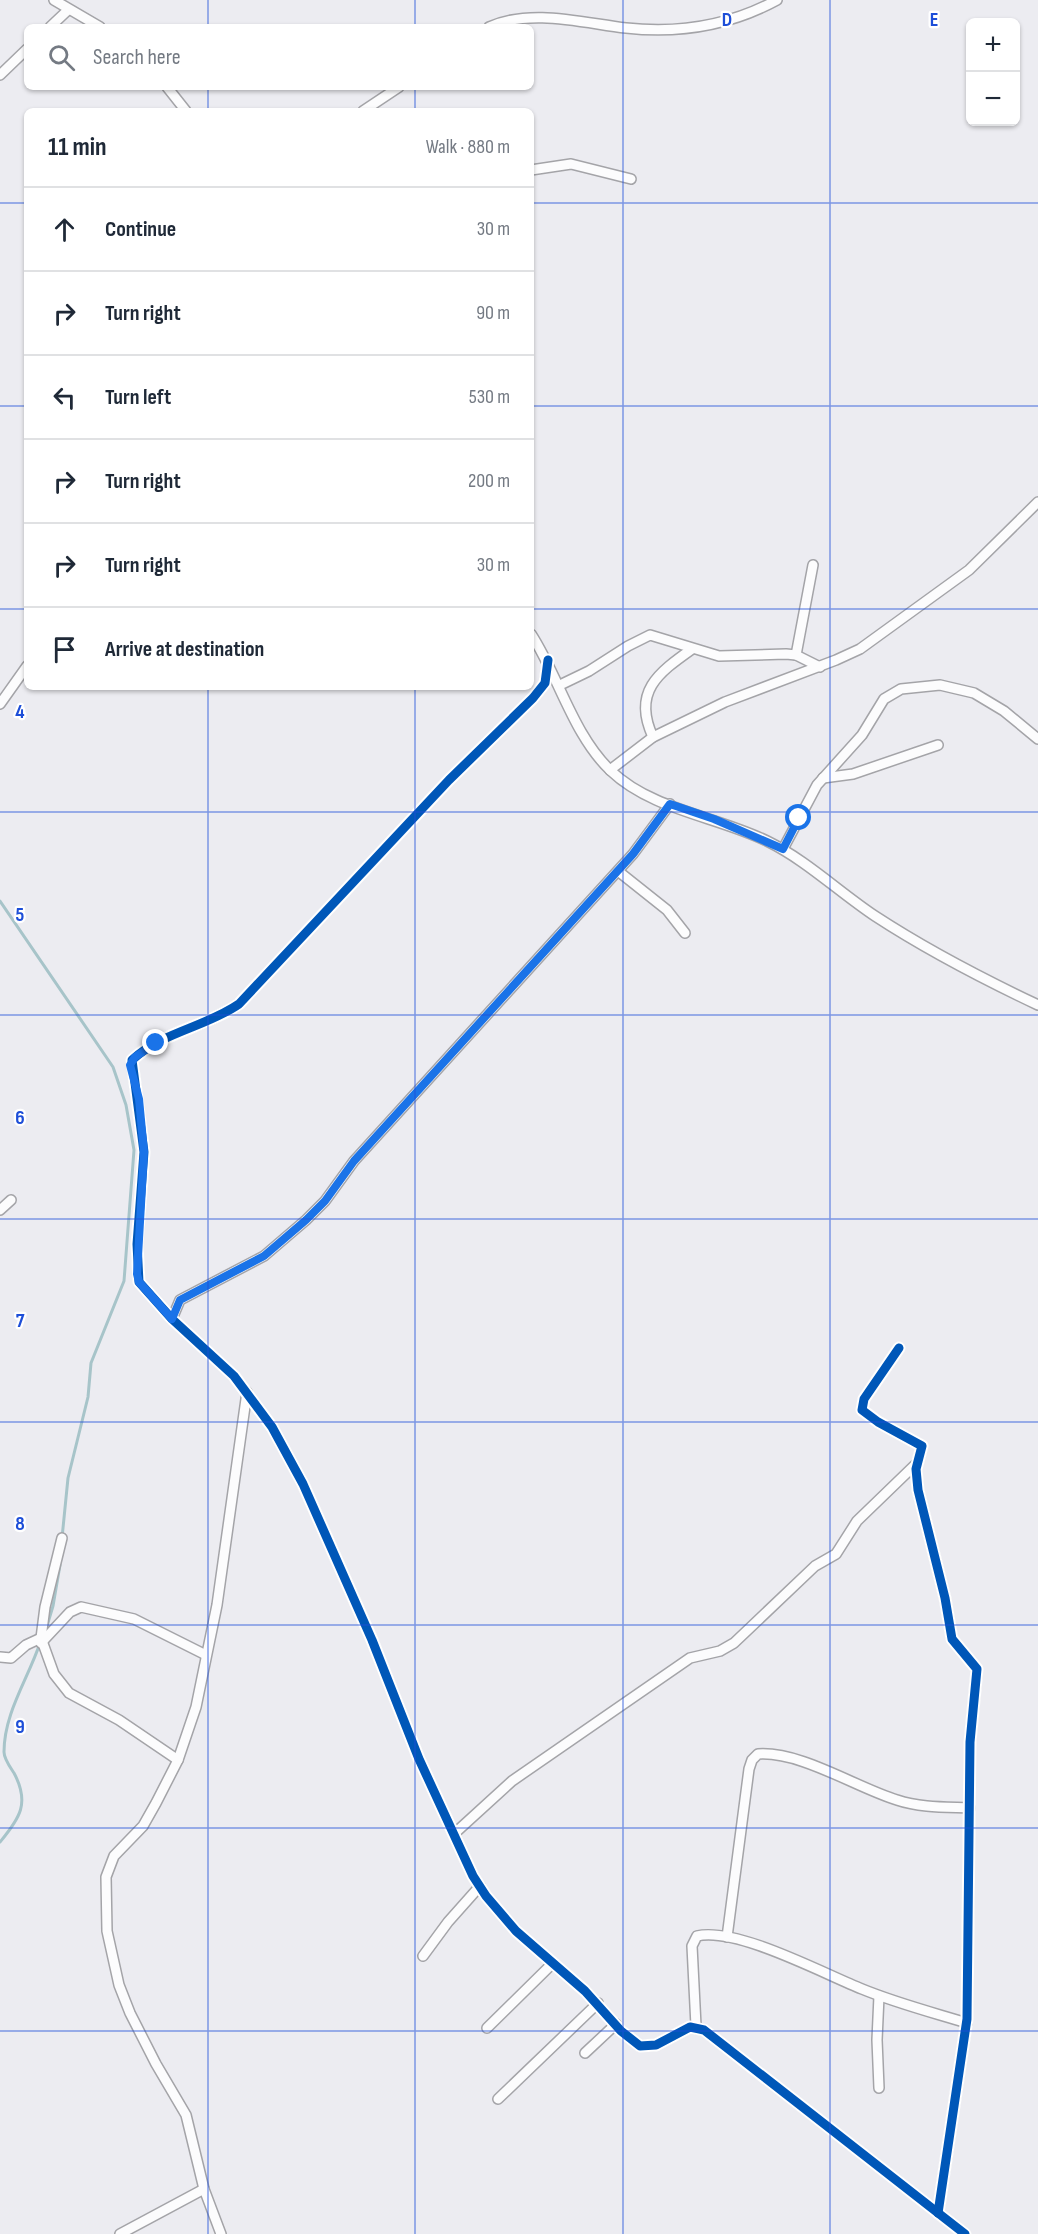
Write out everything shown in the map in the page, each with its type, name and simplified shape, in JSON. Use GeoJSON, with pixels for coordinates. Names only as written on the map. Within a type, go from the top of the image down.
{"type":"FeatureCollection","features":[{"type":"Feature","properties":{"kind":"street"},"geometry":{"type":"LineString","coordinates":[[54,0],[94,24]]}},
{"type":"Feature","properties":{"kind":"street"},"geometry":{"type":"LineString","coordinates":[[504,24],[533,18],[650,30],[705,28],[739,17],[777,0]]}},
{"type":"Feature","properties":{"kind":"street"},"geometry":{"type":"LineString","coordinates":[[53,24],[68,10]]}},
{"type":"Feature","properties":{"kind":"street"},"geometry":{"type":"LineString","coordinates":[[0,75],[24,52]]}},
{"type":"Feature","properties":{"kind":"street"},"geometry":{"type":"LineString","coordinates":[[169,90],[184,108]]}},
{"type":"Feature","properties":{"kind":"street"},"geometry":{"type":"LineString","coordinates":[[368,108],[394,90]]}},
{"type":"Feature","properties":{"kind":"street"},"geometry":{"type":"LineString","coordinates":[[534,170],[571,164],[630,179]]}},
{"type":"Feature","properties":{"kind":"street"},"geometry":{"type":"LineString","coordinates":[[610,770],[653,737],[724,702],[820,667],[860,649],[941,592],[986,555],[1038,502]]}},
{"type":"Feature","properties":{"kind":"street"},"geometry":{"type":"LineString","coordinates":[[796,655],[813,566]]}},
{"type":"Feature","properties":{"kind":"street"},"geometry":{"type":"LineString","coordinates":[[560,685],[589,671],[650,635],[674,640],[692,649],[731,657],[796,655],[820,667]]}},
{"type":"Feature","properties":{"kind":"street"},"geometry":{"type":"LineString","coordinates":[[534,639],[548,660],[587,742],[610,770],[630,788],[714,819],[783,849],[838,891],[936,954],[1038,1005]]}},
{"type":"Feature","properties":{"kind":"street"},"geometry":{"type":"LineString","coordinates":[[653,737],[646,713],[649,688],[667,668],[692,649]]}},
{"type":"Feature","properties":{"kind":"street"},"geometry":{"type":"LineString","coordinates":[[548,660],[545,683],[533,698],[456,772],[239,1004],[210,1021],[156,1043],[132,1060],[144,1152],[137,1244],[137,1278],[172,1319],[215,1357],[247,1392],[272,1427],[303,1484],[372,1640],[415,1750],[480,1886],[496,1911],[598,2003],[630,2040],[640,2046],[649,2047],[683,2029],[696,2026],[713,2036],[965,2234]]}},
{"type":"Feature","properties":{"kind":"street"},"geometry":{"type":"LineString","coordinates":[[0,704],[24,670]]}},
{"type":"Feature","properties":{"kind":"street"},"geometry":{"type":"LineString","coordinates":[[783,849],[823,778],[862,735],[884,699],[901,689],[940,685],[974,693],[1004,711],[1038,739]]}},
{"type":"Feature","properties":{"kind":"street"},"geometry":{"type":"LineString","coordinates":[[823,778],[854,774],[938,745]]}},
{"type":"Feature","properties":{"kind":"street"},"geometry":{"type":"LineString","coordinates":[[172,1319],[180,1300],[264,1256],[317,1210],[354,1161],[618,871],[670,804]]}},
{"type":"Feature","properties":{"kind":"street"},"geometry":{"type":"LineString","coordinates":[[618,871],[667,910],[685,933]]}},
{"type":"Feature","properties":{"kind":"street"},"geometry":{"type":"LineString","coordinates":[[0,1210],[10,1200]]}},
{"type":"Feature","properties":{"kind":"street"},"geometry":{"type":"LineString","coordinates":[[899,1348],[864,1399],[862,1410],[878,1422],[920,1444],[922,1448],[917,1463],[920,1497],[945,1598],[952,1640],[977,1669],[970,1742],[967,2023],[938,2213]]}},
{"type":"Feature","properties":{"kind":"street"},"geometry":{"type":"LineString","coordinates":[[221,2234],[204,2189],[186,2115],[130,2013],[119,1985],[107,1931],[106,1877],[109,1865],[118,1851],[143,1826],[178,1760],[201,1690],[224,1561],[247,1392]]}},
{"type":"Feature","properties":{"kind":"street"},"geometry":{"type":"LineString","coordinates":[[455,1833],[512,1781],[690,1658],[720,1651],[734,1643],[815,1566],[836,1554],[857,1521],[917,1463]]}},
{"type":"Feature","properties":{"kind":"street"},"geometry":{"type":"LineString","coordinates":[[62,1538],[45,1607],[41,1641],[54,1674],[66,1690],[119,1720],[178,1760]]}},
{"type":"Feature","properties":{"kind":"street"},"geometry":{"type":"LineString","coordinates":[[0,1657],[12,1658],[26,1644],[41,1641],[70,1612],[81,1607],[134,1619],[206,1654]]}},
{"type":"Feature","properties":{"kind":"street"},"geometry":{"type":"LineString","coordinates":[[727,1937],[749,1769],[752,1760],[758,1754],[778,1755],[833,1773],[906,1803],[970,1808]]}},
{"type":"Feature","properties":{"kind":"street"},"geometry":{"type":"LineString","coordinates":[[423,1956],[448,1922],[480,1886]]}},
{"type":"Feature","properties":{"kind":"street"},"geometry":{"type":"LineString","coordinates":[[696,2026],[694,1940],[704,1935],[727,1937],[784,1956],[879,1996],[967,2023]]}},
{"type":"Feature","properties":{"kind":"street"},"geometry":{"type":"LineString","coordinates":[[487,2028],[553,1963]]}},
{"type":"Feature","properties":{"kind":"street"},"geometry":{"type":"LineString","coordinates":[[879,1996],[877,2040],[879,2088]]}},
{"type":"Feature","properties":{"kind":"street"},"geometry":{"type":"LineString","coordinates":[[498,2099],[598,2003]]}},
{"type":"Feature","properties":{"kind":"street"},"geometry":{"type":"LineString","coordinates":[[585,2053],[616,2024]]}},
{"type":"Feature","properties":{"kind":"street"},"geometry":{"type":"LineString","coordinates":[[120,2234],[204,2189]]}},
{"type":"Feature","properties":{"kind":"waterway"},"geometry":{"type":"LineString","coordinates":[[0,901],[113,1067],[126,1105],[134,1150],[124,1281],[91,1363],[88,1397],[68,1478],[62,1538]]}},
{"type":"Feature","properties":{"kind":"waterway"},"geometry":{"type":"LineString","coordinates":[[47,1626],[60,1565]]}},
{"type":"Feature","properties":{"kind":"waterway"},"geometry":{"type":"LineString","coordinates":[[0,1842],[17,1818],[22,1802],[19,1784],[4,1755],[5,1738],[12,1710],[40,1643]]}},
{"type":"Feature","properties":{"kind":"cycle path"},"geometry":{"type":"LineString","coordinates":[[548,660],[545,683],[533,698],[449,780],[239,1004],[213,1019],[170,1036],[144,1050],[132,1060],[144,1152],[137,1244],[139,1282],[172,1319],[234,1376],[272,1427],[303,1484],[372,1640],[419,1759],[473,1876],[486,1896],[516,1931],[585,1991],[621,2031],[640,2046],[656,2045],[690,2027],[704,2030],[965,2234]]}},
{"type":"Feature","properties":{"kind":"cycle path"},"geometry":{"type":"LineString","coordinates":[[899,1348],[864,1399],[862,1410],[878,1422],[922,1446],[916,1469],[918,1490],[945,1598],[952,1639],[977,1669],[970,1742],[967,2019],[938,2213]]}},
{"type":"Feature","properties":{"kind":"route"},"geometry":{"type":"LineString","coordinates":[[156,1043],[135,1057],[130,1065],[139,1099],[144,1152],[136,1261],[139,1282],[172,1319],[175,1307],[180,1300],[264,1256],[317,1210],[354,1161],[633,854],[670,804],[714,819],[783,849],[799,818]]}}]}
